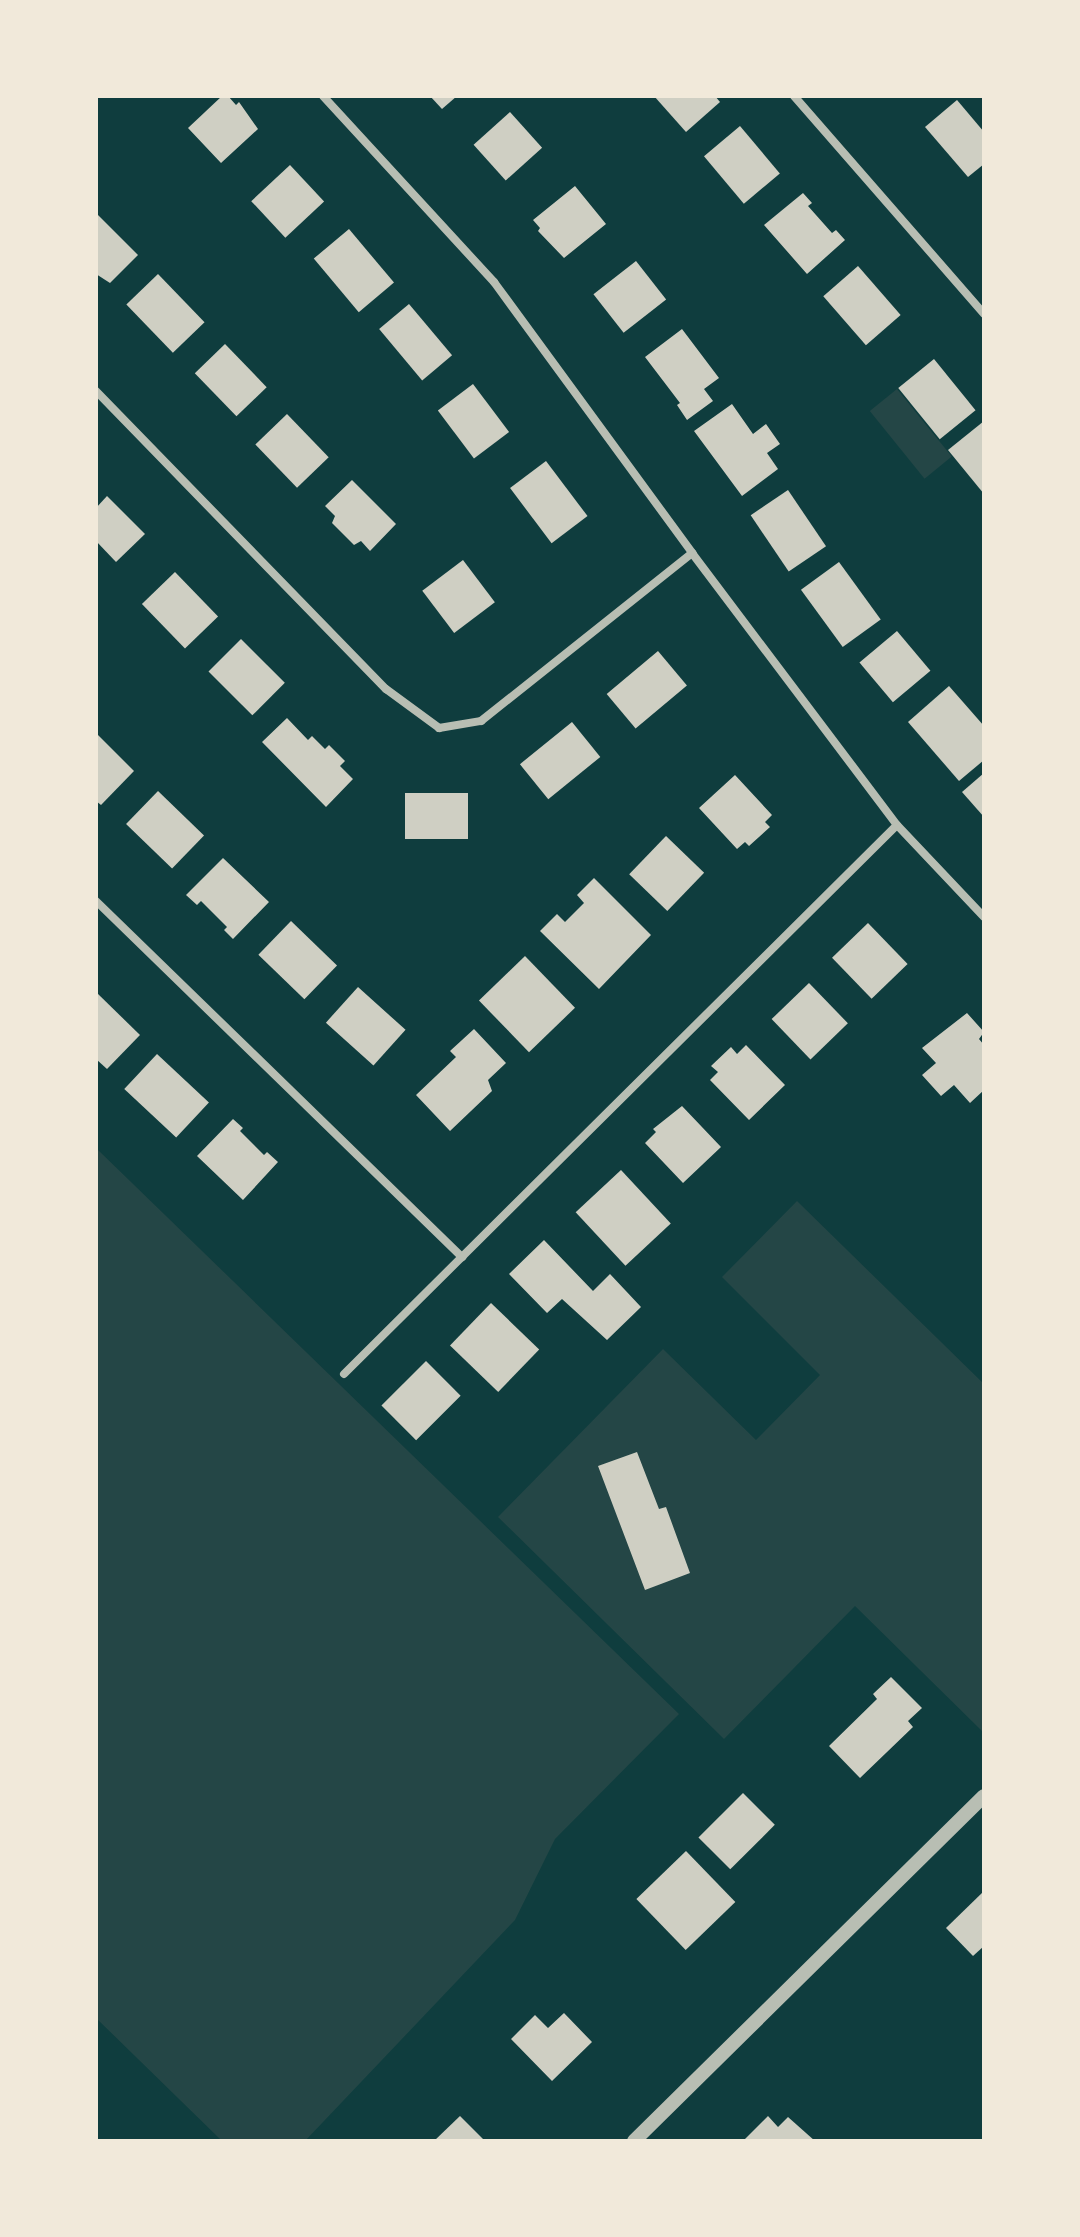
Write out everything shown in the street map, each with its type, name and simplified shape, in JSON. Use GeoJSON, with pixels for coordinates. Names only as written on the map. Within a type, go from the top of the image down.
{"type":"FeatureCollection","features":[{"type":"Feature","properties":{"kind":"street"},"geometry":{"type":"LineString","coordinates":[[323,96],[494,282],[692,553],[897,825],[984,917]]}},
{"type":"Feature","properties":{"kind":"street"},"geometry":{"type":"LineString","coordinates":[[794,96],[984,314]]}},
{"type":"Feature","properties":{"kind":"street"},"geometry":{"type":"LineString","coordinates":[[96,391],[386,689],[439,728],[481,721],[692,553]]}},
{"type":"Feature","properties":{"kind":"street"},"geometry":{"type":"LineString","coordinates":[[344,1374],[897,825]]}},
{"type":"Feature","properties":{"kind":"street"},"geometry":{"type":"LineString","coordinates":[[96,901],[462,1257]]}},
{"type":"Feature","properties":{"kind":"street"},"geometry":{"type":"LineString","coordinates":[[634,2141],[984,1796]]}},
{"type":"Feature","properties":{"kind":"shaded area"},"geometry":{"type":"Polygon","coordinates":[[[897,389],[952,457],[925,479],[870,411],[897,389]]]}},
{"type":"Feature","properties":{"kind":"shaded area"},"geometry":{"type":"Polygon","coordinates":[[[96,1148],[679,1714],[555,1839],[515,1920],[305,2141],[222,2141],[96,2018],[96,1148]]]}},
{"type":"Feature","properties":{"kind":"shaded area"},"geometry":{"type":"Polygon","coordinates":[[[797,1201],[984,1384],[984,1733],[855,1606],[724,1739],[498,1517],[663,1349],[756,1440],[820,1375],[722,1277],[797,1201]]]}},
{"type":"Feature","properties":{"kind":"building"},"geometry":{"type":"Polygon","coordinates":[[[222,96],[228,96],[236,105],[239,102],[258,129],[221,163],[188,128],[222,96]]]}},
{"type":"Feature","properties":{"kind":"building"},"geometry":{"type":"Polygon","coordinates":[[[430,96],[457,96],[442,109],[430,96]]]}},
{"type":"Feature","properties":{"kind":"building"},"geometry":{"type":"Polygon","coordinates":[[[654,96],[715,96],[720,102],[686,132],[654,96]]]}},
{"type":"Feature","properties":{"kind":"building"},"geometry":{"type":"Polygon","coordinates":[[[957,100],[984,132],[984,164],[968,177],[925,127],[957,100]]]}},
{"type":"Feature","properties":{"kind":"building"},"geometry":{"type":"Polygon","coordinates":[[[510,112],[542,148],[506,180],[474,145],[510,112]]]}},
{"type":"Feature","properties":{"kind":"building"},"geometry":{"type":"Polygon","coordinates":[[[740,126],[780,173],[744,204],[704,156],[740,126]]]}},
{"type":"Feature","properties":{"kind":"building"},"geometry":{"type":"Polygon","coordinates":[[[290,165],[324,202],[285,238],[251,201],[290,165]]]}},
{"type":"Feature","properties":{"kind":"building"},"geometry":{"type":"Polygon","coordinates":[[[575,186],[606,224],[564,258],[538,231],[540,228],[533,220],[575,186]]]}},
{"type":"Feature","properties":{"kind":"building"},"geometry":{"type":"Polygon","coordinates":[[[803,193],[812,203],[808,206],[832,233],[836,230],[845,240],[807,274],[764,225],[803,193]]]}},
{"type":"Feature","properties":{"kind":"building"},"geometry":{"type":"Polygon","coordinates":[[[96,213],[138,255],[110,283],[96,274],[96,213]]]}},
{"type":"Feature","properties":{"kind":"building"},"geometry":{"type":"Polygon","coordinates":[[[349,229],[394,283],[359,312],[314,259],[349,229]]]}},
{"type":"Feature","properties":{"kind":"building"},"geometry":{"type":"Polygon","coordinates":[[[636,261],[666,300],[624,333],[593,294],[636,261]]]}},
{"type":"Feature","properties":{"kind":"building"},"geometry":{"type":"Polygon","coordinates":[[[858,266],[901,315],[866,345],[823,296],[858,266]]]}},
{"type":"Feature","properties":{"kind":"building"},"geometry":{"type":"Polygon","coordinates":[[[158,274],[205,322],[173,353],[126,305],[158,274]]]}},
{"type":"Feature","properties":{"kind":"building"},"geometry":{"type":"Polygon","coordinates":[[[409,304],[452,355],[422,380],[379,329],[409,304]]]}},
{"type":"Feature","properties":{"kind":"building"},"geometry":{"type":"Polygon","coordinates":[[[682,329],[719,378],[704,389],[713,401],[687,420],[677,405],[680,403],[645,357],[682,329]]]}},
{"type":"Feature","properties":{"kind":"building"},"geometry":{"type":"Polygon","coordinates":[[[225,344],[267,387],[236,416],[195,373],[225,344]]]}},
{"type":"Feature","properties":{"kind":"building"},"geometry":{"type":"Polygon","coordinates":[[[934,359],[976,410],[940,439],[898,388],[934,359]]]}},
{"type":"Feature","properties":{"kind":"building"},"geometry":{"type":"Polygon","coordinates":[[[473,384],[509,432],[474,458],[438,410],[473,384]]]}},
{"type":"Feature","properties":{"kind":"building"},"geometry":{"type":"Polygon","coordinates":[[[732,404],[753,434],[766,424],[780,444],[767,453],[778,469],[742,496],[694,431],[732,404]]]}},
{"type":"Feature","properties":{"kind":"building"},"geometry":{"type":"Polygon","coordinates":[[[287,414],[329,457],[297,488],[255,445],[287,414]]]}},
{"type":"Feature","properties":{"kind":"building"},"geometry":{"type":"Polygon","coordinates":[[[984,421],[984,494],[948,450],[984,421]]]}},
{"type":"Feature","properties":{"kind":"building"},"geometry":{"type":"Polygon","coordinates":[[[546,461],[588,516],[552,543],[510,488],[546,461]]]}},
{"type":"Feature","properties":{"kind":"building"},"geometry":{"type":"Polygon","coordinates":[[[352,480],[396,524],[370,551],[361,541],[354,545],[332,523],[335,516],[325,506],[352,480]]]}},
{"type":"Feature","properties":{"kind":"building"},"geometry":{"type":"Polygon","coordinates":[[[788,490],[826,546],[789,572],[751,515],[788,490]]]}},
{"type":"Feature","properties":{"kind":"building"},"geometry":{"type":"Polygon","coordinates":[[[107,496],[145,534],[116,562],[96,541],[96,508],[107,496]]]}},
{"type":"Feature","properties":{"kind":"building"},"geometry":{"type":"Polygon","coordinates":[[[463,560],[495,602],[454,633],[422,591],[463,560]]]}},
{"type":"Feature","properties":{"kind":"building"},"geometry":{"type":"Polygon","coordinates":[[[839,562],[881,619],[843,647],[801,590],[839,562]]]}},
{"type":"Feature","properties":{"kind":"building"},"geometry":{"type":"Polygon","coordinates":[[[175,572],[218,617],[185,649],[142,604],[175,572]]]}},
{"type":"Feature","properties":{"kind":"building"},"geometry":{"type":"Polygon","coordinates":[[[897,631],[930,671],[893,702],[859,662],[897,631]]]}},
{"type":"Feature","properties":{"kind":"building"},"geometry":{"type":"Polygon","coordinates":[[[241,639],[285,683],[252,715],[208,672],[241,639]]]}},
{"type":"Feature","properties":{"kind":"building"},"geometry":{"type":"Polygon","coordinates":[[[658,651],[687,685],[636,729],[607,694],[658,651]]]}},
{"type":"Feature","properties":{"kind":"building"},"geometry":{"type":"Polygon","coordinates":[[[949,686],[984,726],[984,760],[959,781],[908,722],[949,686]]]}},
{"type":"Feature","properties":{"kind":"building"},"geometry":{"type":"Polygon","coordinates":[[[287,718],[308,740],[312,736],[325,749],[329,745],[345,761],[340,766],[353,779],[326,807],[262,742],[287,718]]]}},
{"type":"Feature","properties":{"kind":"building"},"geometry":{"type":"Polygon","coordinates":[[[572,722],[600,757],[548,799],[520,764],[572,722]]]}},
{"type":"Feature","properties":{"kind":"building"},"geometry":{"type":"Polygon","coordinates":[[[96,733],[134,771],[101,805],[96,801],[96,733]]]}},
{"type":"Feature","properties":{"kind":"building"},"geometry":{"type":"Polygon","coordinates":[[[984,773],[984,817],[962,792],[984,773]]]}},
{"type":"Feature","properties":{"kind":"building"},"geometry":{"type":"Polygon","coordinates":[[[735,775],[772,815],[765,822],[770,827],[749,846],[745,842],[737,849],[699,808],[735,775]]]}},
{"type":"Feature","properties":{"kind":"building"},"geometry":{"type":"Polygon","coordinates":[[[158,791],[204,835],[172,869],[126,824],[158,791]]]}},
{"type":"Feature","properties":{"kind":"building"},"geometry":{"type":"Polygon","coordinates":[[[405,793],[468,793],[468,839],[405,839],[405,793]]]}},
{"type":"Feature","properties":{"kind":"building"},"geometry":{"type":"Polygon","coordinates":[[[666,836],[704,873],[667,911],[629,874],[666,836]]]}},
{"type":"Feature","properties":{"kind":"building"},"geometry":{"type":"Polygon","coordinates":[[[223,858],[269,902],[233,939],[224,930],[227,927],[201,901],[197,905],[186,895],[223,858]]]}},
{"type":"Feature","properties":{"kind":"building"},"geometry":{"type":"Polygon","coordinates":[[[594,878],[651,935],[599,989],[540,931],[557,914],[565,922],[584,903],[577,895],[594,878]]]}},
{"type":"Feature","properties":{"kind":"building"},"geometry":{"type":"Polygon","coordinates":[[[291,921],[337,965],[304,999],[258,955],[291,921]]]}},
{"type":"Feature","properties":{"kind":"building"},"geometry":{"type":"Polygon","coordinates":[[[868,923],[908,964],[872,999],[832,958],[868,923]]]}},
{"type":"Feature","properties":{"kind":"building"},"geometry":{"type":"Polygon","coordinates":[[[525,956],[575,1008],[529,1052],[479,1000],[525,956]]]}},
{"type":"Feature","properties":{"kind":"building"},"geometry":{"type":"Polygon","coordinates":[[[809,983],[848,1023],[810,1059],[772,1019],[809,983]]]}},
{"type":"Feature","properties":{"kind":"building"},"geometry":{"type":"Polygon","coordinates":[[[358,987],[406,1030],[373,1065],[326,1023],[358,987]]]}},
{"type":"Feature","properties":{"kind":"building"},"geometry":{"type":"Polygon","coordinates":[[[96,992],[140,1035],[107,1069],[96,1059],[96,992]]]}},
{"type":"Feature","properties":{"kind":"building"},"geometry":{"type":"Polygon","coordinates":[[[967,1013],[984,1032],[979,1039],[984,1045],[984,1090],[970,1103],[954,1085],[941,1096],[922,1075],[936,1063],[922,1048],[967,1013]]]}},
{"type":"Feature","properties":{"kind":"building"},"geometry":{"type":"Polygon","coordinates":[[[474,1029],[506,1063],[488,1080],[492,1091],[450,1131],[416,1095],[456,1057],[450,1051],[474,1029]]]}},
{"type":"Feature","properties":{"kind":"building"},"geometry":{"type":"Polygon","coordinates":[[[746,1045],[785,1085],[749,1120],[710,1080],[718,1072],[711,1066],[731,1047],[737,1054],[746,1045]]]}},
{"type":"Feature","properties":{"kind":"building"},"geometry":{"type":"Polygon","coordinates":[[[157,1054],[209,1102],[176,1138],[124,1089],[157,1054]]]}},
{"type":"Feature","properties":{"kind":"building"},"geometry":{"type":"Polygon","coordinates":[[[682,1106],[721,1147],[683,1183],[645,1143],[656,1132],[653,1129],[682,1106]]]}},
{"type":"Feature","properties":{"kind":"building"},"geometry":{"type":"Polygon","coordinates":[[[233,1119],[243,1128],[240,1131],[264,1155],[267,1152],[278,1162],[243,1200],[197,1156],[233,1119]]]}},
{"type":"Feature","properties":{"kind":"building"},"geometry":{"type":"Polygon","coordinates":[[[621,1170],[671,1223],[625,1266],[576,1212],[621,1170]]]}},
{"type":"Feature","properties":{"kind":"building"},"geometry":{"type":"Polygon","coordinates":[[[544,1240],[593,1291],[610,1274],[641,1307],[607,1340],[562,1299],[547,1313],[509,1274],[544,1240]]]}},
{"type":"Feature","properties":{"kind":"building"},"geometry":{"type":"Polygon","coordinates":[[[491,1303],[539,1350],[498,1392],[450,1345],[491,1303]]]}},
{"type":"Feature","properties":{"kind":"building"},"geometry":{"type":"Polygon","coordinates":[[[426,1361],[461,1396],[416,1440],[381,1406],[426,1361]]]}},
{"type":"Feature","properties":{"kind":"building"},"geometry":{"type":"Polygon","coordinates":[[[637,1452],[659,1509],[666,1507],[690,1573],[645,1590],[598,1466],[637,1452]]]}},
{"type":"Feature","properties":{"kind":"building"},"geometry":{"type":"Polygon","coordinates":[[[891,1677],[922,1708],[908,1721],[913,1727],[860,1778],[829,1746],[877,1699],[873,1694],[891,1677]]]}},
{"type":"Feature","properties":{"kind":"building"},"geometry":{"type":"Polygon","coordinates":[[[743,1793],[775,1825],[730,1869],[698,1838],[743,1793]]]}},
{"type":"Feature","properties":{"kind":"building"},"geometry":{"type":"Polygon","coordinates":[[[686,1851],[735,1902],[686,1950],[636,1899],[686,1851]]]}},
{"type":"Feature","properties":{"kind":"building"},"geometry":{"type":"Polygon","coordinates":[[[984,1891],[984,1946],[973,1956],[946,1928],[984,1891]]]}},
{"type":"Feature","properties":{"kind":"building"},"geometry":{"type":"Polygon","coordinates":[[[564,2013],[592,2042],[552,2081],[511,2039],[535,2015],[548,2028],[564,2013]]]}},
{"type":"Feature","properties":{"kind":"building"},"geometry":{"type":"Polygon","coordinates":[[[460,2116],[485,2141],[434,2141],[460,2116]]]}},
{"type":"Feature","properties":{"kind":"building"},"geometry":{"type":"Polygon","coordinates":[[[768,2116],[778,2127],[788,2117],[815,2141],[743,2141],[768,2116]]]}}]}
